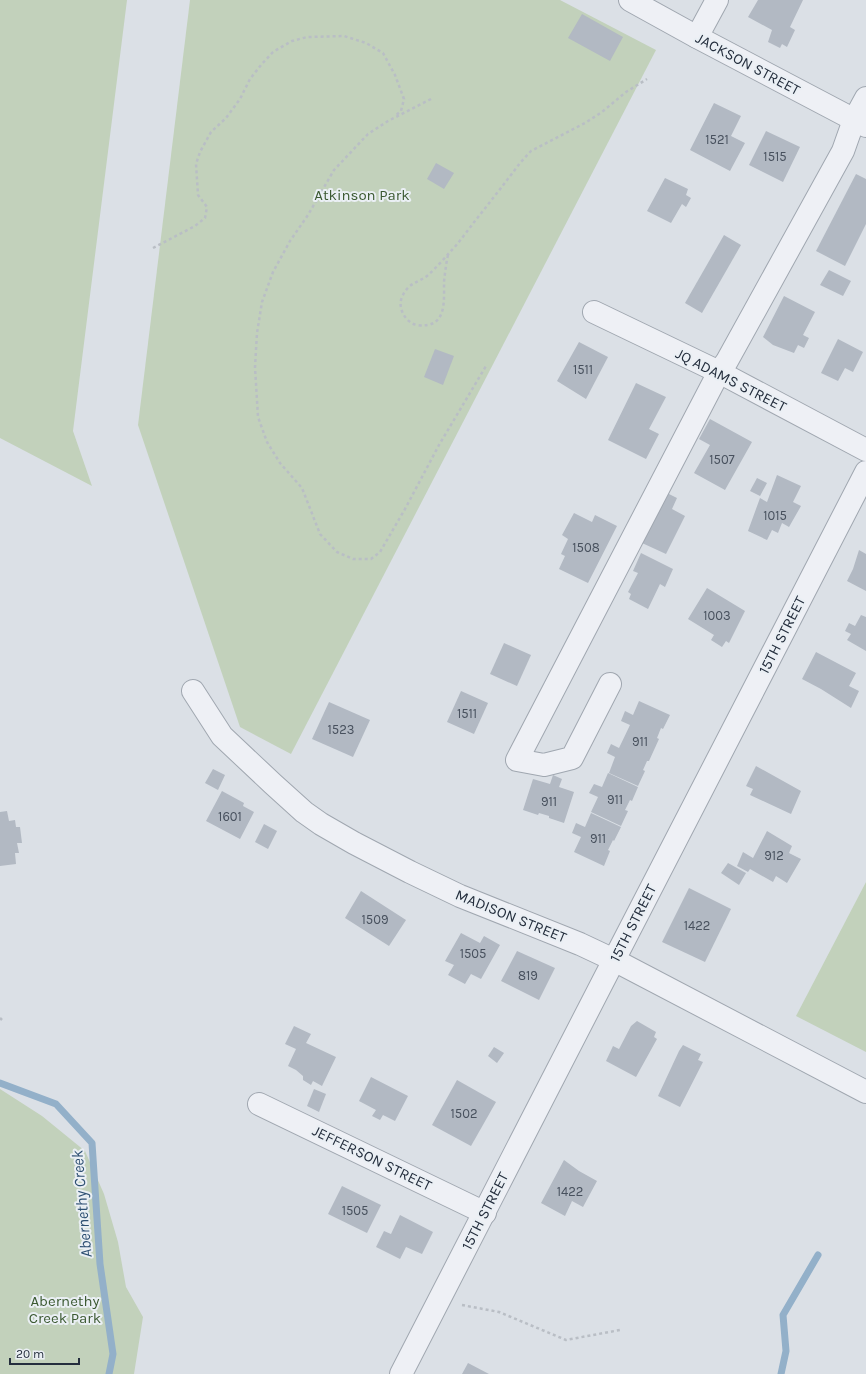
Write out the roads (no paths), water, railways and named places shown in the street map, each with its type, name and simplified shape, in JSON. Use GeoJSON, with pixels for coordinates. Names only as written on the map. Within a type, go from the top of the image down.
{"type":"FeatureCollection","features":[{"type":"Feature","properties":{"kind":"street","name":"JACKSON STREET"},"geometry":{"type":"LineString","coordinates":[[630,0],[860,123]]}},
{"type":"Feature","properties":{"kind":"street"},"geometry":{"type":"LineString","coordinates":[[697,37],[717,0]]}},
{"type":"Feature","properties":{"kind":"street"},"geometry":{"type":"LineString","coordinates":[[610,684],[572,758],[544,765],[517,760],[719,372],[728,361],[843,151],[860,123],[866,98]]}},
{"type":"Feature","properties":{"kind":"street","name":"JQ ADAMS STREET"},"geometry":{"type":"LineString","coordinates":[[594,312],[719,372],[866,450]]}},
{"type":"Feature","properties":{"kind":"street","name":"15TH STREET"},"geometry":{"type":"LineString","coordinates":[[402,1374],[866,472]]}},
{"type":"Feature","properties":{"kind":"street","name":"MADISON STREET"},"geometry":{"type":"LineString","coordinates":[[193,691],[222,736],[246,760],[304,812],[321,824],[354,843],[460,896],[580,944],[614,960],[866,1092]]}},
{"type":"Feature","properties":{"kind":"street","name":"JEFFERSON STREET"},"geometry":{"type":"LineString","coordinates":[[259,1104],[484,1213]]}},
{"type":"Feature","properties":{"kind":"waterway","name":"Abernethy Creek"},"geometry":{"type":"LineString","coordinates":[[0,1083],[56,1104],[92,1143],[100,1264],[113,1354],[109,1374]]}},
{"type":"Feature","properties":{"kind":"waterway"},"geometry":{"type":"LineString","coordinates":[[781,1374],[786,1351],[783,1315],[818,1255]]}},
{"type":"Feature","properties":{"kind":"park label","name":"Atkinson Park"},"geometry":{"type":"Point","coordinates":[362,195]}},
{"type":"Feature","properties":{"kind":"park label","name":"Abernethy Creek Park"},"geometry":{"type":"Point","coordinates":[65,1310]}}]}
